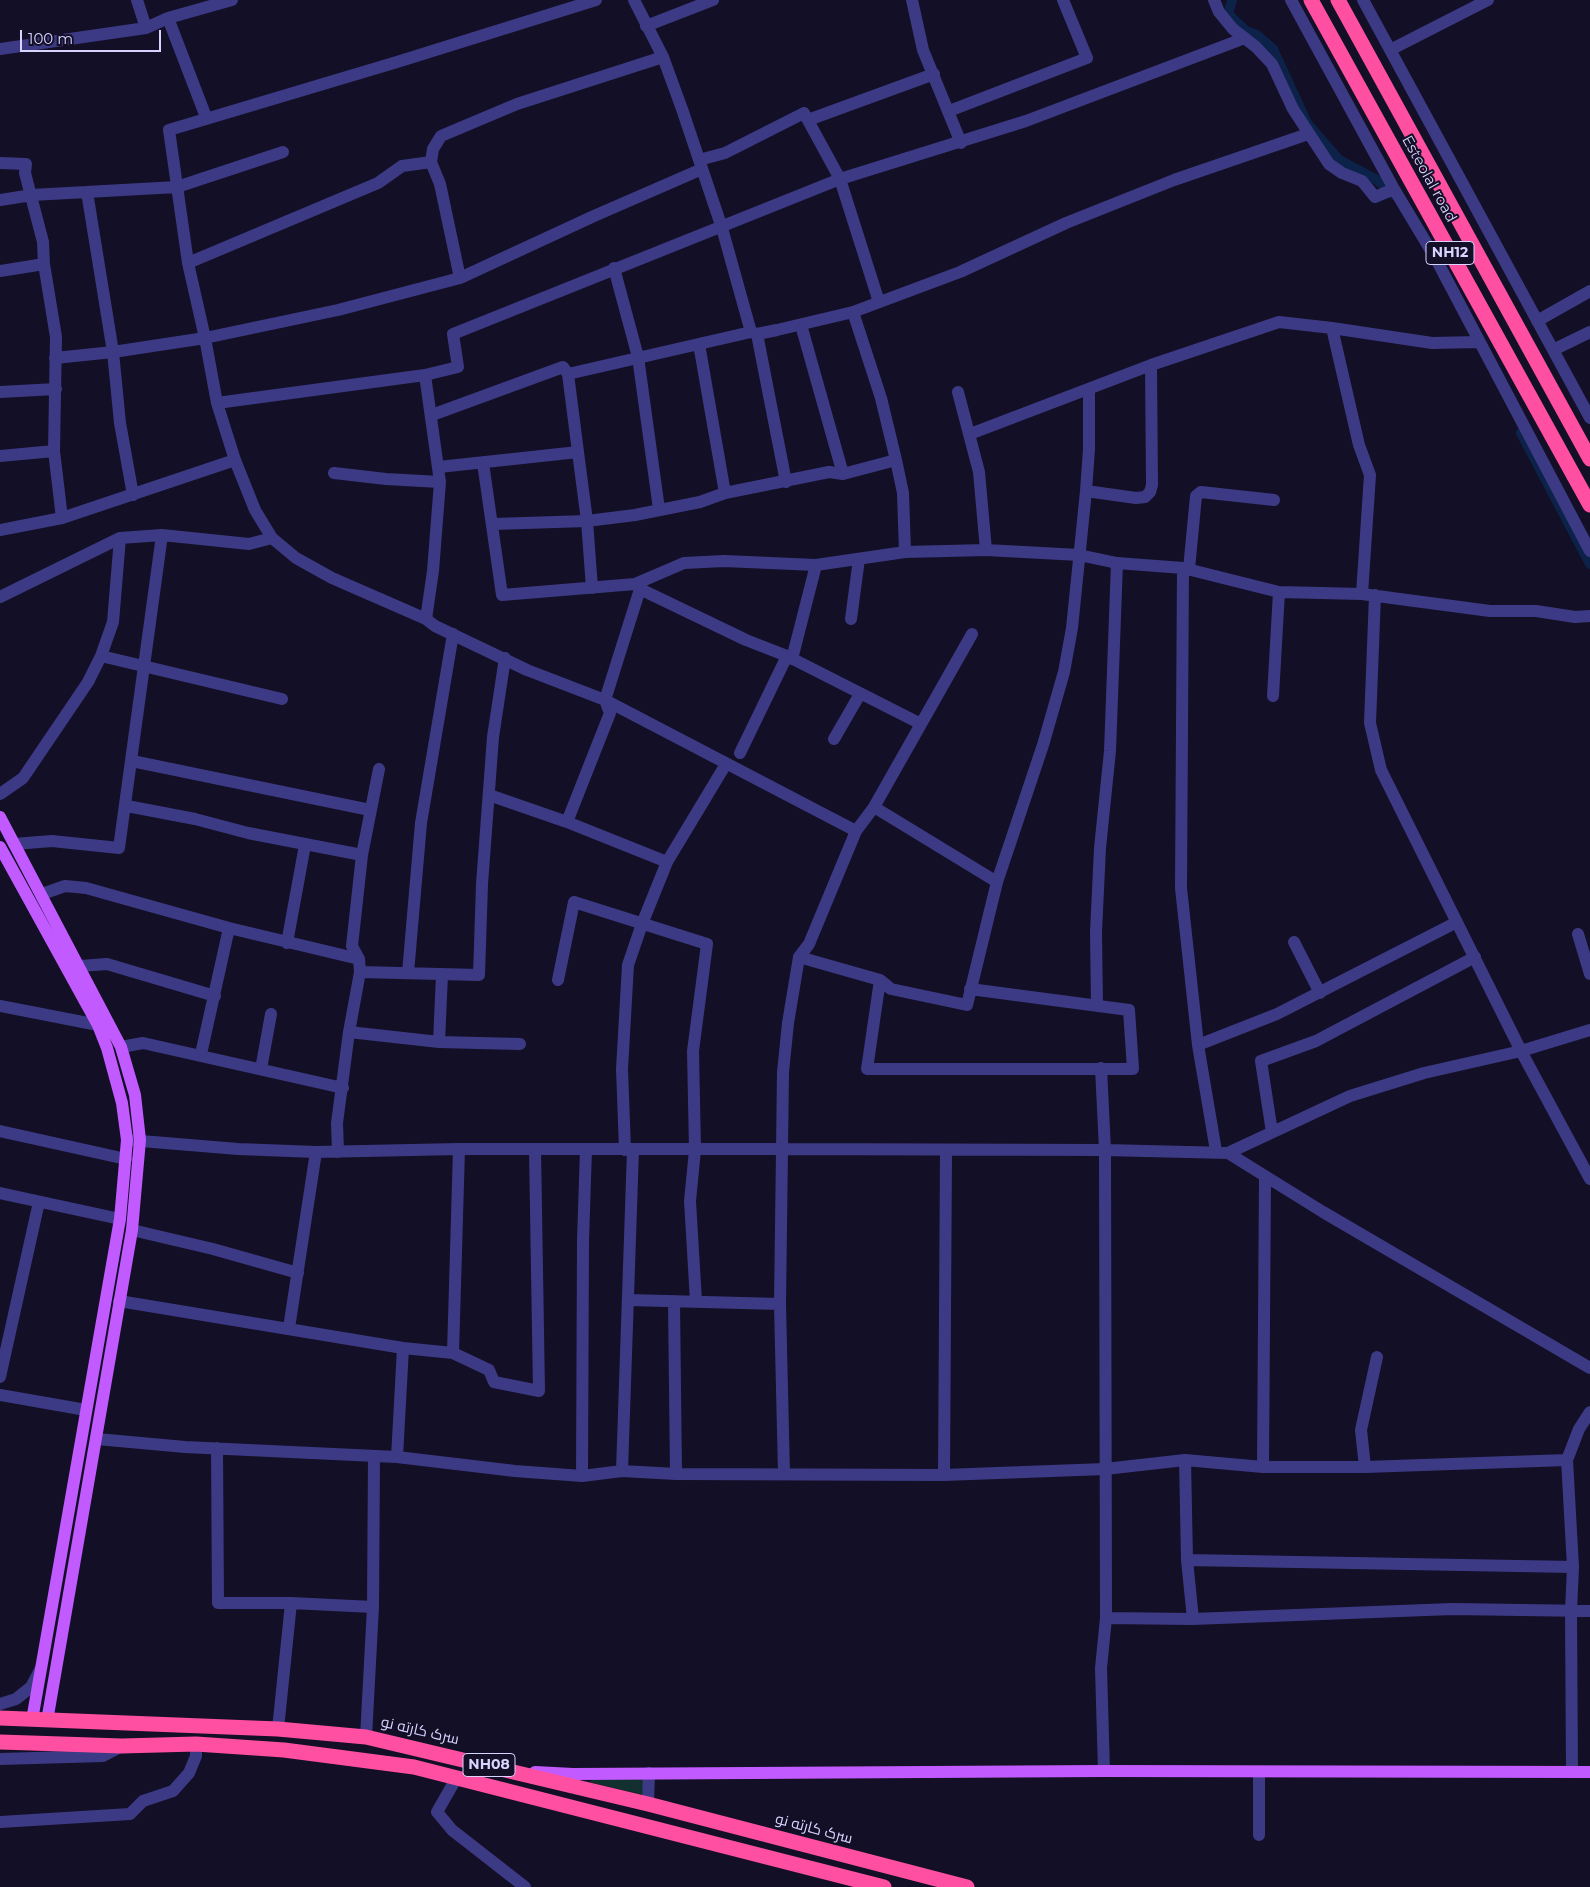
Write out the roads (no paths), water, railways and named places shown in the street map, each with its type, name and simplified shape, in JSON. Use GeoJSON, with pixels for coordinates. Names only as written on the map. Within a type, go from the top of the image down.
{"type":"FeatureCollection","features":[{"type":"Feature","properties":{"kind":"highway","name":"Esteolal road"},"geometry":{"type":"LineString","coordinates":[[1311,0],[1590,505]]}},
{"type":"Feature","properties":{"kind":"highway","name":"Esteolal road"},"geometry":{"type":"LineString","coordinates":[[1338,0],[1590,459]]}},
{"type":"Feature","properties":{"kind":"highway"},"geometry":{"type":"LineString","coordinates":[[1350,71],[1371,61]]}},
{"type":"Feature","properties":{"kind":"highway","name":"سرک کارته نو"},"geometry":{"type":"LineString","coordinates":[[0,1718],[278,1729],[366,1737],[648,1804],[967,1887]]}},
{"type":"Feature","properties":{"kind":"highway","name":"NH08"},"geometry":{"type":"LineString","coordinates":[[0,1742],[122,1746],[196,1744],[294,1751],[414,1767],[579,1809],[842,1882],[884,1887]]}},
{"type":"Feature","properties":{"kind":"highway"},"geometry":{"type":"LineString","coordinates":[[579,1788],[579,1809]]}},
{"type":"Feature","properties":{"kind":"main road"},"geometry":{"type":"LineString","coordinates":[[0,817],[121,1047],[136,1095],[140,1140],[132,1230],[119,1300],[98,1439],[47,1721]]}},
{"type":"Feature","properties":{"kind":"main road"},"geometry":{"type":"LineString","coordinates":[[0,847],[98,1025],[107,1048],[122,1103],[127,1140],[120,1219],[32,1720]]}},
{"type":"Feature","properties":{"kind":"main road"},"geometry":{"type":"LineString","coordinates":[[40,1669],[55,1671]]}},
{"type":"Feature","properties":{"kind":"main road"},"geometry":{"type":"LineString","coordinates":[[511,1771],[573,1774],[1104,1771],[1590,1772]]}},
{"type":"Feature","properties":{"kind":"street"},"geometry":{"type":"LineString","coordinates":[[137,0],[146,28]]}},
{"type":"Feature","properties":{"kind":"street"},"geometry":{"type":"LineString","coordinates":[[0,49],[146,28],[168,18],[232,0]]}},
{"type":"Feature","properties":{"kind":"street"},"geometry":{"type":"LineString","coordinates":[[596,0],[397,62],[206,117],[169,130],[188,263],[217,403],[235,460],[255,510],[272,538],[296,558],[332,578],[426,619],[434,626],[527,670],[605,700],[856,831]]}},
{"type":"Feature","properties":{"kind":"street"},"geometry":{"type":"LineString","coordinates":[[634,0],[662,57],[722,228],[754,333],[786,482]]}},
{"type":"Feature","properties":{"kind":"street"},"geometry":{"type":"LineString","coordinates":[[646,26],[713,0]]}},
{"type":"Feature","properties":{"kind":"street"},"geometry":{"type":"LineString","coordinates":[[912,0],[923,50],[962,143]]}},
{"type":"Feature","properties":{"kind":"street"},"geometry":{"type":"LineString","coordinates":[[949,111],[1087,58],[1063,0]]}},
{"type":"Feature","properties":{"kind":"street"},"geometry":{"type":"LineString","coordinates":[[1214,0],[1219,12],[1233,29],[1272,64],[1292,110],[1329,164],[1342,173],[1362,181],[1376,197],[1388,191]]}},
{"type":"Feature","properties":{"kind":"street"},"geometry":{"type":"LineString","coordinates":[[1291,0],[1388,191],[1436,259],[1474,342],[1590,551]]}},
{"type":"Feature","properties":{"kind":"street"},"geometry":{"type":"LineString","coordinates":[[1362,0],[1590,418]]}},
{"type":"Feature","properties":{"kind":"street"},"geometry":{"type":"LineString","coordinates":[[1390,50],[1488,0]]}},
{"type":"Feature","properties":{"kind":"street"},"geometry":{"type":"LineString","coordinates":[[168,18],[206,117]]}},
{"type":"Feature","properties":{"kind":"street"},"geometry":{"type":"LineString","coordinates":[[217,403],[425,375],[458,368],[453,334],[614,268],[722,228],[840,179],[962,143],[1026,121],[1245,38]]}},
{"type":"Feature","properties":{"kind":"street"},"geometry":{"type":"LineString","coordinates":[[460,278],[440,184],[431,162],[434,148],[442,136],[517,104],[662,57]]}},
{"type":"Feature","properties":{"kind":"street"},"geometry":{"type":"LineString","coordinates":[[808,120],[934,74]]}},
{"type":"Feature","properties":{"kind":"street"},"geometry":{"type":"LineString","coordinates":[[55,358],[113,352],[205,338],[338,310],[460,278],[804,114],[840,179],[879,302]]}},
{"type":"Feature","properties":{"kind":"street"},"geometry":{"type":"LineString","coordinates":[[568,374],[638,357],[801,325],[853,312],[952,275],[1066,223],[1174,180],[1308,134]]}},
{"type":"Feature","properties":{"kind":"street"},"geometry":{"type":"LineString","coordinates":[[0,200],[32,195],[177,187],[283,152]]}},
{"type":"Feature","properties":{"kind":"street"},"geometry":{"type":"LineString","coordinates":[[188,263],[378,183],[402,166],[431,162]]}},
{"type":"Feature","properties":{"kind":"street"},"geometry":{"type":"LineString","coordinates":[[0,163],[26,164],[26,173],[43,242],[44,264],[56,336],[54,451],[62,518]]}},
{"type":"Feature","properties":{"kind":"street"},"geometry":{"type":"LineString","coordinates":[[87,192],[113,352],[120,423],[132,495]]}},
{"type":"Feature","properties":{"kind":"street"},"geometry":{"type":"LineString","coordinates":[[0,270],[44,264]]}},
{"type":"Feature","properties":{"kind":"street"},"geometry":{"type":"LineString","coordinates":[[614,268],[638,357],[659,509]]}},
{"type":"Feature","properties":{"kind":"street"},"geometry":{"type":"LineString","coordinates":[[1537,321],[1590,291]]}},
{"type":"Feature","properties":{"kind":"street"},"geometry":{"type":"LineString","coordinates":[[853,312],[881,398],[903,492],[905,552]]}},
{"type":"Feature","properties":{"kind":"street"},"geometry":{"type":"LineString","coordinates":[[970,434],[1151,365],[1279,322],[1432,343],[1474,342]]}},
{"type":"Feature","properties":{"kind":"street"},"geometry":{"type":"LineString","coordinates":[[801,325],[843,474]]}},
{"type":"Feature","properties":{"kind":"street"},"geometry":{"type":"LineString","coordinates":[[1332,328],[1359,444],[1370,475],[1370,723],[1381,770],[1522,1051],[1590,1178]]}},
{"type":"Feature","properties":{"kind":"street"},"geometry":{"type":"LineString","coordinates":[[1553,350],[1590,332]]}},
{"type":"Feature","properties":{"kind":"street"},"geometry":{"type":"LineString","coordinates":[[699,344],[725,493]]}},
{"type":"Feature","properties":{"kind":"street"},"geometry":{"type":"LineString","coordinates":[[1086,491],[1136,498],[1145,497],[1150,492],[1152,485],[1151,365]]}},
{"type":"Feature","properties":{"kind":"street"},"geometry":{"type":"LineString","coordinates":[[432,415],[563,367],[568,374],[588,521],[592,588]]}},
{"type":"Feature","properties":{"kind":"street"},"geometry":{"type":"LineString","coordinates":[[425,375],[440,482],[433,571],[426,619]]}},
{"type":"Feature","properties":{"kind":"street"},"geometry":{"type":"LineString","coordinates":[[0,392],[56,389]]}},
{"type":"Feature","properties":{"kind":"street"},"geometry":{"type":"LineString","coordinates":[[799,957],[880,980],[891,989],[967,1005],[997,882],[1043,745],[1064,672],[1072,628],[1086,491],[1089,449],[1089,389]]}},
{"type":"Feature","properties":{"kind":"street"},"geometry":{"type":"LineString","coordinates":[[958,392],[979,472],[986,550]]}},
{"type":"Feature","properties":{"kind":"street"},"geometry":{"type":"LineString","coordinates":[[0,456],[54,451]]}},
{"type":"Feature","properties":{"kind":"street"},"geometry":{"type":"LineString","coordinates":[[439,467],[578,452]]}},
{"type":"Feature","properties":{"kind":"street"},"geometry":{"type":"LineString","coordinates":[[0,530],[62,518],[235,460]]}},
{"type":"Feature","properties":{"kind":"street"},"geometry":{"type":"LineString","coordinates":[[493,524],[588,521],[635,515],[700,502],[725,493],[829,472],[843,474],[896,460]]}},
{"type":"Feature","properties":{"kind":"street"},"geometry":{"type":"LineString","coordinates":[[483,463],[502,595],[592,588],[638,587],[684,563],[724,561],[816,565],[905,552],[986,550],[1079,555],[1117,563],[1186,568],[1279,592],[1369,594],[1490,611],[1536,611],[1575,617],[1590,616]]}},
{"type":"Feature","properties":{"kind":"street"},"geometry":{"type":"LineString","coordinates":[[334,473],[386,479],[440,482]]}},
{"type":"Feature","properties":{"kind":"street"},"geometry":{"type":"LineString","coordinates":[[1274,500],[1201,492],[1196,496],[1186,568],[1182,888],[1198,1045],[1222,1152],[1590,1368]]}},
{"type":"Feature","properties":{"kind":"street"},"geometry":{"type":"LineString","coordinates":[[0,597],[120,538],[162,535],[249,544],[272,538]]}},
{"type":"Feature","properties":{"kind":"street"},"geometry":{"type":"LineString","coordinates":[[14,844],[52,841],[119,848],[127,806],[143,667],[162,535]]}},
{"type":"Feature","properties":{"kind":"street"},"geometry":{"type":"LineString","coordinates":[[0,794],[24,778],[88,682],[101,656],[113,622],[120,538]]}},
{"type":"Feature","properties":{"kind":"street"},"geometry":{"type":"LineString","coordinates":[[851,619],[860,559]]}},
{"type":"Feature","properties":{"kind":"street"},"geometry":{"type":"LineString","coordinates":[[1097,1006],[1096,923],[1100,848],[1110,751],[1117,563]]}},
{"type":"Feature","properties":{"kind":"street"},"geometry":{"type":"LineString","coordinates":[[740,753],[789,657],[816,565]]}},
{"type":"Feature","properties":{"kind":"street"},"geometry":{"type":"LineString","coordinates":[[638,587],[746,640],[789,657],[921,724]]}},
{"type":"Feature","properties":{"kind":"street"},"geometry":{"type":"LineString","coordinates":[[567,822],[610,713],[605,700],[638,587]]}},
{"type":"Feature","properties":{"kind":"street"},"geometry":{"type":"LineString","coordinates":[[1273,696],[1279,592]]}},
{"type":"Feature","properties":{"kind":"street"},"geometry":{"type":"LineString","coordinates":[[408,973],[421,823],[453,634]]}},
{"type":"Feature","properties":{"kind":"street"},"geometry":{"type":"LineString","coordinates":[[784,1474],[780,1304],[783,1072],[788,1023],[799,957],[809,944],[856,831],[874,807],[972,634]]}},
{"type":"Feature","properties":{"kind":"street"},"geometry":{"type":"LineString","coordinates":[[101,656],[143,667],[228,684],[282,699]]}},
{"type":"Feature","properties":{"kind":"street"},"geometry":{"type":"LineString","coordinates":[[360,972],[479,975],[482,884],[493,737],[505,658]]}},
{"type":"Feature","properties":{"kind":"street"},"geometry":{"type":"LineString","coordinates":[[834,739],[860,694]]}},
{"type":"Feature","properties":{"kind":"street"},"geometry":{"type":"LineString","coordinates":[[132,761],[370,810]]}},
{"type":"Feature","properties":{"kind":"street"},"geometry":{"type":"LineString","coordinates":[[622,1471],[628,1300],[629,1150],[622,1069],[624,1008],[628,965],[667,862],[726,764]]}},
{"type":"Feature","properties":{"kind":"street"},"geometry":{"type":"LineString","coordinates":[[338,1152],[337,1124],[349,1032],[360,972],[359,959],[352,946],[362,856],[379,769]]}},
{"type":"Feature","properties":{"kind":"street"},"geometry":{"type":"LineString","coordinates":[[489,795],[567,822],[667,862]]}},
{"type":"Feature","properties":{"kind":"street"},"geometry":{"type":"LineString","coordinates":[[127,806],[195,819],[248,834],[362,856]]}},
{"type":"Feature","properties":{"kind":"street"},"geometry":{"type":"LineString","coordinates":[[874,807],[997,882]]}},
{"type":"Feature","properties":{"kind":"street"},"geometry":{"type":"LineString","coordinates":[[287,943],[305,845]]}},
{"type":"Feature","properties":{"kind":"street"},"geometry":{"type":"LineString","coordinates":[[42,894],[65,886],[86,888],[229,928],[359,959]]}},
{"type":"Feature","properties":{"kind":"street"},"geometry":{"type":"LineString","coordinates":[[558,980],[574,902],[706,944],[693,1051],[695,1150],[690,1201],[696,1301]]}},
{"type":"Feature","properties":{"kind":"street"},"geometry":{"type":"LineString","coordinates":[[1198,1045],[1277,1014],[1457,922]]}},
{"type":"Feature","properties":{"kind":"street"},"geometry":{"type":"LineString","coordinates":[[201,1054],[229,928]]}},
{"type":"Feature","properties":{"kind":"street"},"geometry":{"type":"LineString","coordinates":[[1578,934],[1590,974]]}},
{"type":"Feature","properties":{"kind":"street"},"geometry":{"type":"LineString","coordinates":[[1294,942],[1320,993]]}},
{"type":"Feature","properties":{"kind":"street"},"geometry":{"type":"LineString","coordinates":[[1272,1132],[1261,1061],[1316,1041],[1474,957]]}},
{"type":"Feature","properties":{"kind":"street"},"geometry":{"type":"LineString","coordinates":[[80,966],[107,964],[215,996]]}},
{"type":"Feature","properties":{"kind":"street"},"geometry":{"type":"LineString","coordinates":[[438,1042],[442,975]]}},
{"type":"Feature","properties":{"kind":"street"},"geometry":{"type":"LineString","coordinates":[[880,980],[867,1068],[1133,1069],[1129,1010],[970,989]]}},
{"type":"Feature","properties":{"kind":"street"},"geometry":{"type":"LineString","coordinates":[[0,1006],[98,1025]]}},
{"type":"Feature","properties":{"kind":"street"},"geometry":{"type":"LineString","coordinates":[[260,1070],[271,1014]]}},
{"type":"Feature","properties":{"kind":"street"},"geometry":{"type":"LineString","coordinates":[[127,1140],[238,1149],[316,1152],[459,1149],[782,1149],[1222,1152],[1272,1132],[1350,1096],[1424,1073],[1522,1051],[1590,1030]]}},
{"type":"Feature","properties":{"kind":"street"},"geometry":{"type":"LineString","coordinates":[[349,1032],[438,1042],[520,1044]]}},
{"type":"Feature","properties":{"kind":"street"},"geometry":{"type":"LineString","coordinates":[[121,1047],[143,1043],[201,1054],[260,1070],[343,1088]]}},
{"type":"Feature","properties":{"kind":"street"},"geometry":{"type":"LineString","coordinates":[[1101,1068],[1105,1150],[1106,1618],[1101,1668],[1104,1771]]}},
{"type":"Feature","properties":{"kind":"street"},"geometry":{"type":"LineString","coordinates":[[0,1131],[126,1160]]}},
{"type":"Feature","properties":{"kind":"street"},"geometry":{"type":"LineString","coordinates":[[453,1353],[459,1149]]}},
{"type":"Feature","properties":{"kind":"street"},"geometry":{"type":"LineString","coordinates":[[119,1300],[403,1348],[453,1353],[488,1370],[494,1382],[539,1391],[535,1149]]}},
{"type":"Feature","properties":{"kind":"street"},"geometry":{"type":"LineString","coordinates":[[582,1476],[583,1241],[586,1150]]}},
{"type":"Feature","properties":{"kind":"street"},"geometry":{"type":"LineString","coordinates":[[944,1475],[946,1151]]}},
{"type":"Feature","properties":{"kind":"street"},"geometry":{"type":"LineString","coordinates":[[289,1328],[316,1152]]}},
{"type":"Feature","properties":{"kind":"street"},"geometry":{"type":"LineString","coordinates":[[1263,1467],[1265,1176]]}},
{"type":"Feature","properties":{"kind":"street"},"geometry":{"type":"LineString","coordinates":[[0,1193],[120,1219]]}},
{"type":"Feature","properties":{"kind":"street"},"geometry":{"type":"LineString","coordinates":[[0,1377],[39,1202]]}},
{"type":"Feature","properties":{"kind":"street"},"geometry":{"type":"LineString","coordinates":[[132,1230],[213,1249],[298,1273]]}},
{"type":"Feature","properties":{"kind":"street"},"geometry":{"type":"LineString","coordinates":[[628,1300],[780,1304]]}},
{"type":"Feature","properties":{"kind":"street"},"geometry":{"type":"LineString","coordinates":[[674,1301],[676,1474]]}},
{"type":"Feature","properties":{"kind":"street"},"geometry":{"type":"LineString","coordinates":[[397,1457],[403,1348]]}},
{"type":"Feature","properties":{"kind":"street"},"geometry":{"type":"LineString","coordinates":[[1365,1467],[1361,1430],[1377,1357]]}},
{"type":"Feature","properties":{"kind":"street"},"geometry":{"type":"LineString","coordinates":[[0,1395],[86,1410]]}},
{"type":"Feature","properties":{"kind":"street"},"geometry":{"type":"LineString","coordinates":[[1572,1772],[1571,1611],[1573,1567],[1567,1460],[1579,1429],[1590,1412]]}},
{"type":"Feature","properties":{"kind":"street"},"geometry":{"type":"LineString","coordinates":[[98,1439],[217,1448],[397,1457],[515,1471],[582,1476],[622,1471],[676,1474],[944,1475],[1105,1469],[1185,1460],[1263,1467],[1365,1467],[1567,1460]]}},
{"type":"Feature","properties":{"kind":"street"},"geometry":{"type":"LineString","coordinates":[[217,1448],[218,1603],[291,1603],[373,1607]]}},
{"type":"Feature","properties":{"kind":"street"},"geometry":{"type":"LineString","coordinates":[[366,1737],[373,1607],[374,1456]]}},
{"type":"Feature","properties":{"kind":"street"},"geometry":{"type":"LineString","coordinates":[[1185,1460],[1187,1560],[1193,1619]]}},
{"type":"Feature","properties":{"kind":"street"},"geometry":{"type":"LineString","coordinates":[[1187,1560],[1573,1567]]}},
{"type":"Feature","properties":{"kind":"street"},"geometry":{"type":"LineString","coordinates":[[278,1729],[291,1603]]}},
{"type":"Feature","properties":{"kind":"street"},"geometry":{"type":"LineString","coordinates":[[1106,1618],[1193,1619],[1452,1609],[1590,1611]]}},
{"type":"Feature","properties":{"kind":"street"},"geometry":{"type":"LineString","coordinates":[[0,1704],[16,1699],[31,1687],[40,1669]]}},
{"type":"Feature","properties":{"kind":"street"},"geometry":{"type":"LineString","coordinates":[[0,1822],[130,1814],[143,1801],[173,1791],[190,1773],[196,1756],[196,1744]]}},
{"type":"Feature","properties":{"kind":"street"},"geometry":{"type":"LineString","coordinates":[[0,1759],[103,1756],[122,1746]]}},
{"type":"Feature","properties":{"kind":"street"},"geometry":{"type":"LineString","coordinates":[[1258,1772],[1259,1835]]}},
{"type":"Feature","properties":{"kind":"street"},"geometry":{"type":"LineString","coordinates":[[648,1804],[649,1773]]}},
{"type":"Feature","properties":{"kind":"street"},"geometry":{"type":"LineString","coordinates":[[457,1777],[437,1812],[452,1830],[525,1887]]}},
{"type":"Feature","properties":{"kind":"waterway"},"geometry":{"type":"LineString","coordinates":[[1232,0],[1228,14],[1246,31],[1257,35],[1273,49],[1307,123],[1339,160],[1377,180],[1394,195]]}},
{"type":"Feature","properties":{"kind":"waterway"},"geometry":{"type":"LineString","coordinates":[[1521,433],[1590,564]]}}]}
